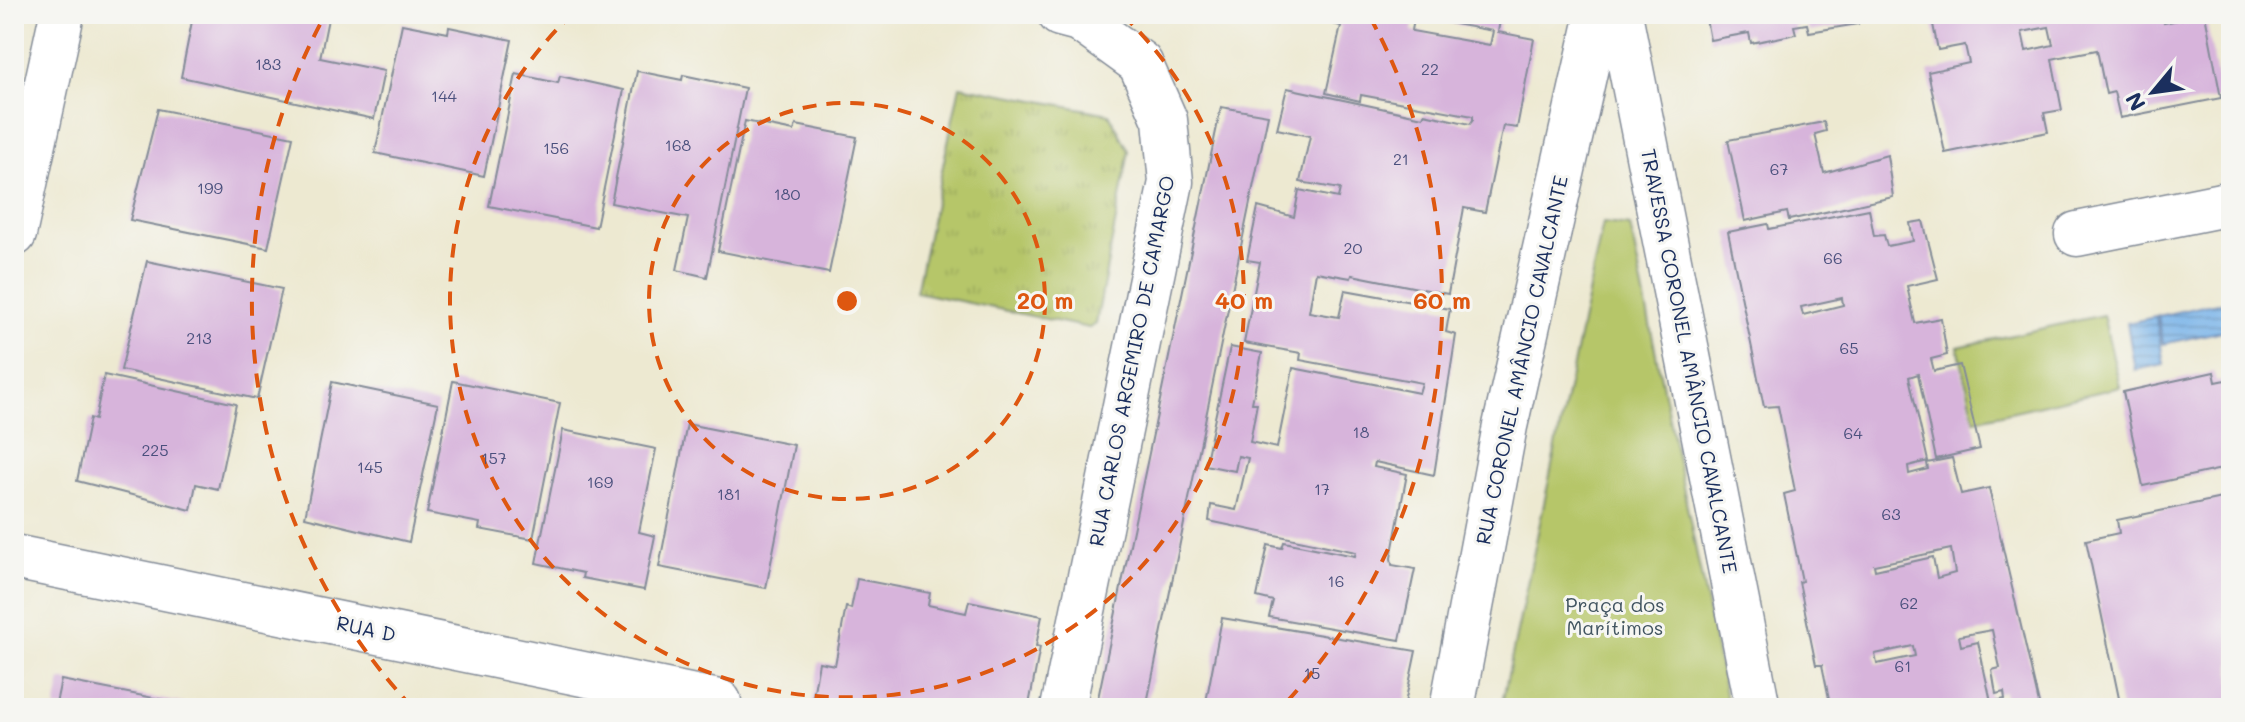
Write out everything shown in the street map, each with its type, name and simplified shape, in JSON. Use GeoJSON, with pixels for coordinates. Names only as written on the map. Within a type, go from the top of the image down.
{"type":"FeatureCollection","features":[{"type":"Feature","properties":{"kind":"street"},"geometry":{"type":"LineString","coordinates":[[14,234],[62,14]]}},
{"type":"Feature","properties":{"kind":"street","name":"RUA CARLOS ARGEMIRO DE CAMARGO"},"geometry":{"type":"LineString","coordinates":[[1060,14],[1079,19],[1140,63],[1165,120],[1171,182],[1063,708]]}},
{"type":"Feature","properties":{"kind":"street","name":"RUA CORONEL AMÂNCIO CAVALCANTE"},"geometry":{"type":"LineString","coordinates":[[1452,708],[1505,426],[1598,14]]}},
{"type":"Feature","properties":{"kind":"street","name":"TRAVESSA CORONEL AMÂNCIO CAVALCANTE"},"geometry":{"type":"LineString","coordinates":[[1620,14],[1758,708]]}},
{"type":"Feature","properties":{"kind":"street"},"geometry":{"type":"LineString","coordinates":[[2077,234],[2231,203]]}},
{"type":"Feature","properties":{"kind":"street","name":"RUA D"},"geometry":{"type":"LineString","coordinates":[[14,557],[719,702]]}},
{"type":"Feature","properties":{"kind":"green space"},"geometry":{"type":"Polygon","coordinates":[[[960,86],[1109,114],[1129,151],[1096,324],[1089,328],[916,292],[960,86]]]}},
{"type":"Feature","properties":{"kind":"green space","name":"Praça dos Marítimos"},"geometry":{"type":"Polygon","coordinates":[[[1603,223],[1630,226],[1728,708],[1501,708],[1603,223]]]}},
{"type":"Feature","properties":{"kind":"green space"},"geometry":{"type":"Polygon","coordinates":[[[2103,315],[2120,387],[1975,420],[1958,347],[2103,315]]]}},
{"type":"Feature","properties":{"kind":"water"},"geometry":{"type":"Polygon","coordinates":[[[2231,300],[2231,329],[2163,344],[2158,316],[2231,300]]]}},
{"type":"Feature","properties":{"kind":"water"},"geometry":{"type":"Polygon","coordinates":[[[2156,317],[2164,364],[2135,370],[2127,323],[2156,317]]]}},
{"type":"Feature","properties":{"kind":"building"},"geometry":{"type":"Polygon","coordinates":[[[202,14],[329,14],[320,58],[384,71],[374,119],[181,77],[193,16],[201,18],[202,14]]]}},
{"type":"Feature","properties":{"kind":"building"},"geometry":{"type":"Polygon","coordinates":[[[1319,14],[1428,14],[1427,20],[1414,17],[1412,31],[1490,45],[1493,31],[1449,23],[1450,14],[1501,14],[1498,32],[1534,39],[1517,128],[1503,126],[1485,212],[1464,208],[1448,294],[1352,275],[1351,278],[1316,272],[1309,312],[1339,317],[1345,290],[1450,309],[1446,332],[1456,335],[1434,475],[1375,462],[1374,467],[1407,474],[1391,558],[1392,565],[1415,569],[1400,640],[1269,617],[1273,601],[1257,597],[1268,545],[1282,548],[1284,542],[1355,556],[1356,552],[1209,521],[1211,505],[1236,510],[1248,458],[1238,456],[1235,471],[1205,465],[1230,347],[1262,353],[1252,403],[1257,403],[1250,442],[1277,448],[1293,368],[1419,393],[1422,383],[1300,360],[1301,353],[1244,343],[1260,262],[1247,260],[1258,207],[1294,217],[1299,190],[1338,198],[1340,189],[1300,182],[1310,136],[1277,129],[1287,88],[1423,117],[1424,114],[1470,124],[1473,120],[1473,116],[1361,95],[1360,101],[1326,93],[1341,26],[1318,20],[1319,14]]]}},
{"type":"Feature","properties":{"kind":"building"},"geometry":{"type":"Polygon","coordinates":[[[1705,14],[1856,14],[1858,24],[1809,32],[1807,24],[1794,26],[1796,34],[1751,43],[1749,33],[1710,40],[1705,14]]]}},
{"type":"Feature","properties":{"kind":"building"},"geometry":{"type":"Polygon","coordinates":[[[1931,14],[2162,14],[2164,23],[2205,14],[2221,98],[2120,118],[2114,92],[2106,94],[2097,50],[2070,55],[2052,59],[2062,110],[2044,113],[2048,132],[1945,153],[1928,72],[1969,63],[1965,45],[1938,50],[1931,14]],[[2049,27],[2022,32],[2026,51],[2053,45],[2049,27]]]}},
{"type":"Feature","properties":{"kind":"building"},"geometry":{"type":"Polygon","coordinates":[[[402,24],[448,33],[449,27],[512,40],[484,176],[375,153],[402,24]]]}},
{"type":"Feature","properties":{"kind":"building"},"geometry":{"type":"Polygon","coordinates":[[[637,71],[682,80],[683,75],[745,88],[707,277],[677,270],[688,218],[611,203],[637,71]]]}},
{"type":"Feature","properties":{"kind":"building"},"geometry":{"type":"Polygon","coordinates":[[[516,74],[558,83],[560,76],[624,90],[596,227],[489,206],[516,74]]]}},
{"type":"Feature","properties":{"kind":"building"},"geometry":{"type":"Polygon","coordinates":[[[1221,107],[1268,115],[1146,708],[1096,708],[1221,107]]]}},
{"type":"Feature","properties":{"kind":"building"},"geometry":{"type":"Polygon","coordinates":[[[158,109],[293,137],[268,248],[130,220],[158,109]]]}},
{"type":"Feature","properties":{"kind":"building"},"geometry":{"type":"Polygon","coordinates":[[[745,121],[794,131],[796,125],[857,137],[829,273],[718,251],[745,121]]]}},
{"type":"Feature","properties":{"kind":"building"},"geometry":{"type":"Polygon","coordinates":[[[1824,122],[1826,131],[1815,134],[1824,173],[1887,155],[1893,197],[1789,220],[1787,212],[1745,221],[1728,140],[1824,122]]]}},
{"type":"Feature","properties":{"kind":"building"},"geometry":{"type":"Polygon","coordinates":[[[1869,209],[1874,236],[1884,235],[1887,246],[1913,241],[1910,223],[1923,221],[1938,279],[1907,286],[1915,323],[1941,318],[1947,355],[1931,359],[1934,371],[1960,365],[1980,449],[1936,459],[1918,374],[1909,377],[1928,461],[1908,466],[1909,474],[1928,469],[1927,463],[1952,458],[1961,494],[1989,488],[2040,708],[1831,708],[1822,665],[1816,665],[1799,582],[1802,581],[1784,494],[1795,491],[1778,406],[1764,407],[1728,232],[1768,224],[1769,229],[1869,209]],[[1842,298],[1801,307],[1803,315],[1843,305],[1842,298]],[[1951,549],[1874,565],[1875,570],[1933,557],[1937,578],[1955,573],[1951,549]],[[1992,630],[1959,636],[1961,646],[1978,642],[1991,702],[2005,699],[2004,692],[1996,694],[1992,670],[2000,668],[1992,630]],[[1913,646],[1875,654],[1877,664],[1915,656],[1913,646]]]}},
{"type":"Feature","properties":{"kind":"building"},"geometry":{"type":"Polygon","coordinates":[[[147,261],[282,289],[257,399],[121,370],[147,261]]]}},
{"type":"Feature","properties":{"kind":"building"},"geometry":{"type":"Polygon","coordinates":[[[2214,372],[2216,382],[2231,379],[2231,467],[2143,486],[2123,392],[2214,372]]]}},
{"type":"Feature","properties":{"kind":"building"},"geometry":{"type":"Polygon","coordinates":[[[104,375],[236,404],[218,489],[196,484],[191,510],[77,481],[90,418],[95,420],[104,375]]]}},
{"type":"Feature","properties":{"kind":"building"},"geometry":{"type":"Polygon","coordinates":[[[453,381],[560,403],[533,539],[479,529],[480,523],[427,513],[453,381]]]}},
{"type":"Feature","properties":{"kind":"building"},"geometry":{"type":"Polygon","coordinates":[[[332,382],[438,404],[409,542],[305,517],[332,382]]]}},
{"type":"Feature","properties":{"kind":"building"},"geometry":{"type":"Polygon","coordinates":[[[687,424],[794,445],[766,588],[659,567],[687,424]]]}},
{"type":"Feature","properties":{"kind":"building"},"geometry":{"type":"Polygon","coordinates":[[[563,430],[656,449],[639,532],[655,536],[644,590],[582,578],[583,573],[536,563],[563,430]]]}},
{"type":"Feature","properties":{"kind":"building"},"geometry":{"type":"Polygon","coordinates":[[[2231,496],[2231,708],[2121,708],[2086,540],[2119,533],[2117,520],[2231,496]]]}},
{"type":"Feature","properties":{"kind":"building"},"geometry":{"type":"Polygon","coordinates":[[[857,579],[930,593],[928,605],[966,613],[969,601],[1042,616],[1036,646],[1040,647],[1029,705],[1035,708],[811,708],[819,662],[835,665],[846,607],[851,609],[857,579]]]}},
{"type":"Feature","properties":{"kind":"building"},"geometry":{"type":"Polygon","coordinates":[[[1222,618],[1416,651],[1404,708],[1235,708],[1206,702],[1222,618]]]}},
{"type":"Feature","properties":{"kind":"building"},"geometry":{"type":"Polygon","coordinates":[[[61,680],[190,705],[190,708],[55,708],[61,680]]]}}]}
